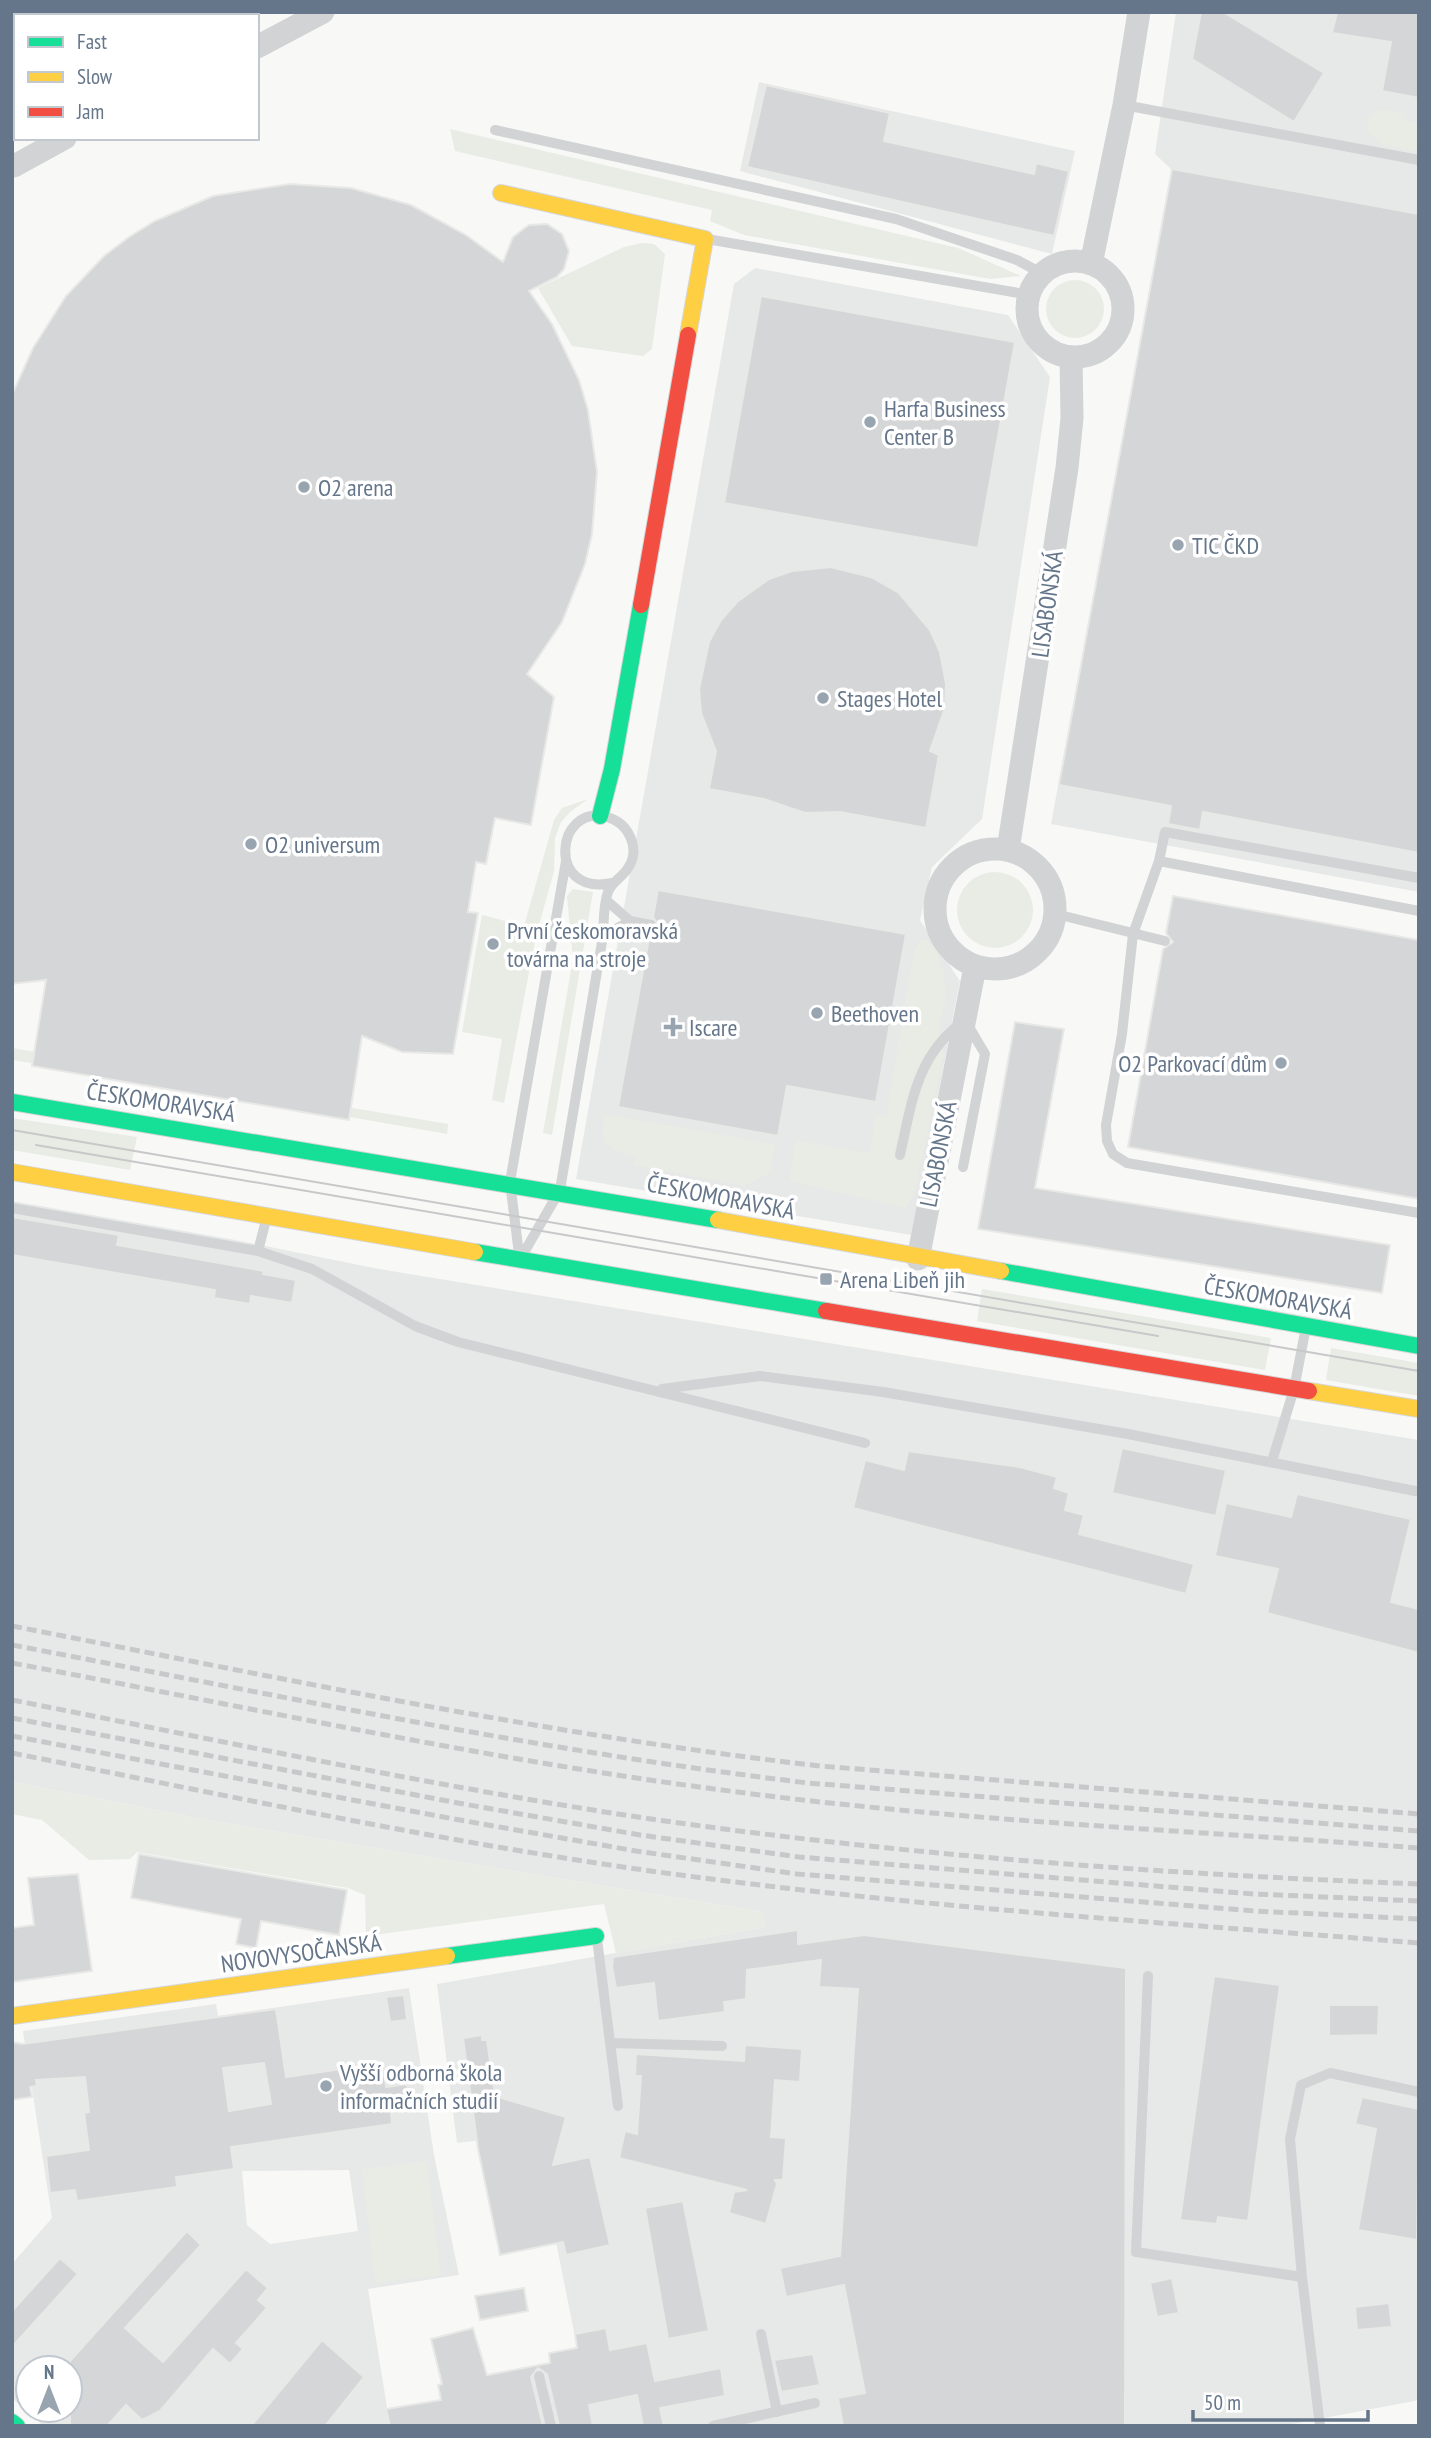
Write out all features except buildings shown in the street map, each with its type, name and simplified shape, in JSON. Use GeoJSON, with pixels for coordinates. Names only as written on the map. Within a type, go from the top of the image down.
{"type":"FeatureCollection","features":[{"type":"Feature","properties":{"kind":"main road"},"geometry":{"type":"LineString","coordinates":[[501,193],[705,239],[612,769],[600,816]]}},
{"type":"Feature","properties":{"kind":"main road","name":"ČESKOMORAVSKÁ"},"geometry":{"type":"LineString","coordinates":[[12,1102],[560,1190],[918,1259],[1419,1346]]}},
{"type":"Feature","properties":{"kind":"main road"},"geometry":{"type":"LineString","coordinates":[[12,1172],[520,1260],[1419,1409]]}},
{"type":"Feature","properties":{"kind":"main road","name":"NOVOVYSOČANSKÁ"},"geometry":{"type":"LineString","coordinates":[[12,2015],[596,1936]]}},
{"type":"Feature","properties":{"kind":"main road"},"geometry":{"type":"LineString","coordinates":[[12,2422],[17,2426]]}},
{"type":"Feature","properties":{"kind":"street"},"geometry":{"type":"LineString","coordinates":[[259,46],[323,12]]}},
{"type":"Feature","properties":{"kind":"street"},"geometry":{"type":"LineString","coordinates":[[1091,264],[1124,105],[1139,12]]}},
{"type":"Feature","properties":{"kind":"street"},"geometry":{"type":"LineString","coordinates":[[13,166],[61,140]]}},
{"type":"Feature","properties":{"kind":"street"},"geometry":{"type":"LineString","coordinates":[[1065,262],[1091,264],[1103,270],[1120,292],[1122,319],[1109,343],[1085,356],[1071,357],[1045,346],[1036,336],[1027,309],[1030,295],[1043,274],[1065,262]]}},
{"type":"Feature","properties":{"kind":"street","name":"LISABONSKÁ"},"geometry":{"type":"LineString","coordinates":[[1009,850],[1067,468],[1072,418],[1071,357]]}},
{"type":"Feature","properties":{"kind":"street"},"geometry":{"type":"LineString","coordinates":[[989,849],[1009,850],[1039,867],[1049,881],[1055,897],[1056,914],[1052,932],[1042,948],[1029,960],[1003,969],[975,967],[960,959],[939,931],[935,915],[936,897],[943,879],[955,864],[971,854],[989,849]]}},
{"type":"Feature","properties":{"kind":"street","name":"LISABONSKÁ"},"geometry":{"type":"LineString","coordinates":[[918,1259],[975,967]]}},
{"type":"Feature","properties":{"kind":"lane"},"geometry":{"type":"LineString","coordinates":[[1124,105],[1419,160]]}},
{"type":"Feature","properties":{"kind":"lane"},"geometry":{"type":"LineString","coordinates":[[495,130],[896,219],[1017,260],[1043,274]]}},
{"type":"Feature","properties":{"kind":"lane"},"geometry":{"type":"LineString","coordinates":[[705,239],[1030,295]]}},
{"type":"Feature","properties":{"kind":"lane"},"geometry":{"type":"LineString","coordinates":[[600,816],[610,817],[625,827],[633,845],[631,863],[612,883],[606,900],[603,936],[560,1190],[520,1260],[510,1182],[566,861],[565,842],[574,826],[600,816]]}},
{"type":"Feature","properties":{"kind":"lane"},"geometry":{"type":"LineString","coordinates":[[1419,878],[1165,832],[1159,861],[1133,934],[1122,1034],[1106,1125],[1107,1141],[1113,1154],[1127,1163],[1419,1213]]}},
{"type":"Feature","properties":{"kind":"lane"},"geometry":{"type":"LineString","coordinates":[[566,861],[579,879],[590,884],[612,883]]}},
{"type":"Feature","properties":{"kind":"lane"},"geometry":{"type":"LineString","coordinates":[[1159,861],[1419,911]]}},
{"type":"Feature","properties":{"kind":"lane"},"geometry":{"type":"LineString","coordinates":[[606,900],[631,921],[652,925]]}},
{"type":"Feature","properties":{"kind":"lane"},"geometry":{"type":"LineString","coordinates":[[1056,914],[1165,941]]}},
{"type":"Feature","properties":{"kind":"lane"},"geometry":{"type":"LineString","coordinates":[[603,936],[631,921]]}},
{"type":"Feature","properties":{"kind":"lane"},"geometry":{"type":"LineString","coordinates":[[900,1155],[918,1077],[944,1035],[965,1020],[985,1054],[963,1167]]}},
{"type":"Feature","properties":{"kind":"lane"},"geometry":{"type":"LineString","coordinates":[[12,1208],[258,1251],[312,1269],[415,1326],[458,1342],[865,1443]]}},
{"type":"Feature","properties":{"kind":"lane"},"geometry":{"type":"LineString","coordinates":[[258,1251],[267,1216]]}},
{"type":"Feature","properties":{"kind":"lane"},"geometry":{"type":"LineString","coordinates":[[1272,1461],[1294,1389],[1306,1326]]}},
{"type":"Feature","properties":{"kind":"lane"},"geometry":{"type":"LineString","coordinates":[[656,1390],[760,1376],[883,1392],[1272,1461],[1415,1491]]}},
{"type":"Feature","properties":{"kind":"lane"},"geometry":{"type":"LineString","coordinates":[[596,1936],[618,2106]]}},
{"type":"Feature","properties":{"kind":"lane"},"geometry":{"type":"LineString","coordinates":[[1148,1976],[1136,2252],[1302,2277]]}},
{"type":"Feature","properties":{"kind":"lane"},"geometry":{"type":"LineString","coordinates":[[611,2043],[722,2046]]}},
{"type":"Feature","properties":{"kind":"lane"},"geometry":{"type":"LineString","coordinates":[[1320,2426],[1302,2277],[1290,2139],[1301,2085],[1330,2073],[1419,2092]]}},
{"type":"Feature","properties":{"kind":"lane"},"geometry":{"type":"LineString","coordinates":[[761,2334],[777,2412]]}},
{"type":"Feature","properties":{"kind":"lane"},"geometry":{"type":"LineString","coordinates":[[539,2376],[551,2426]]}},
{"type":"Feature","properties":{"kind":"lane"},"geometry":{"type":"LineString","coordinates":[[713,2426],[815,2403]]}},
{"type":"Feature","properties":{"kind":"shaded area"},"geometry":{"type":"Polygon","coordinates":[[[1176,12],[1419,12],[1419,892],[1051,824],[1172,170],[1155,154],[1176,12]]]}},
{"type":"Feature","properties":{"kind":"shaded area"},"geometry":{"type":"Polygon","coordinates":[[[12,79],[15,140],[12,142],[12,79]]]}},
{"type":"Feature","properties":{"kind":"shaded area"},"geometry":{"type":"Polygon","coordinates":[[[759,82],[1075,151],[1052,254],[740,171],[759,82]]]}},
{"type":"Feature","properties":{"kind":"shaded area"},"geometry":{"type":"Polygon","coordinates":[[[1380,109],[1404,114],[1403,120],[1419,123],[1419,152],[1382,145],[1367,131],[1368,117],[1380,109]]]}},
{"type":"Feature","properties":{"kind":"shaded area"},"geometry":{"type":"Polygon","coordinates":[[[450,129],[958,248],[1021,276],[990,279],[744,235],[710,221],[712,210],[455,151],[450,129]]]}},
{"type":"Feature","properties":{"kind":"shaded area"},"geometry":{"type":"Polygon","coordinates":[[[642,243],[654,244],[665,254],[652,349],[643,356],[572,346],[538,288],[624,247],[642,243]]]}},
{"type":"Feature","properties":{"kind":"shaded area"},"geometry":{"type":"Polygon","coordinates":[[[755,268],[1008,315],[1050,377],[982,819],[932,867],[920,920],[960,981],[911,1235],[576,1179],[734,284],[755,268]]]}},
{"type":"Feature","properties":{"kind":"shaded area"},"geometry":{"type":"Polygon","coordinates":[[[1069,280],[1081,280],[1096,288],[1104,303],[1104,315],[1096,330],[1081,338],[1069,338],[1054,330],[1046,315],[1046,303],[1054,288],[1069,280]]]}},
{"type":"Feature","properties":{"kind":"shaded area"},"geometry":{"type":"Polygon","coordinates":[[[588,799],[561,822],[555,838],[554,871],[536,936],[504,1103],[492,1100],[502,1039],[462,1032],[482,915],[524,926],[554,820],[562,808],[588,799]]]}},
{"type":"Feature","properties":{"kind":"shaded area"},"geometry":{"type":"Polygon","coordinates":[[[988,872],[1002,872],[1016,878],[1027,889],[1033,910],[1030,925],[1022,937],[1002,948],[988,948],[974,942],[963,931],[957,917],[957,903],[963,889],[974,878],[988,872]]]}},
{"type":"Feature","properties":{"kind":"shaded area"},"geometry":{"type":"Polygon","coordinates":[[[573,889],[593,892],[552,1135],[543,1133],[573,959],[567,896],[573,889]]]}},
{"type":"Feature","properties":{"kind":"shaded area"},"geometry":{"type":"Polygon","coordinates":[[[920,940],[927,940],[936,949],[944,973],[946,1000],[939,1027],[944,1054],[915,1191],[906,1208],[789,1181],[795,1140],[869,1153],[876,1114],[886,1116],[913,954],[920,940]]]}},
{"type":"Feature","properties":{"kind":"shaded area"},"geometry":{"type":"Polygon","coordinates":[[[12,1048],[71,1058],[69,1069],[12,1060],[12,1048]]]}},
{"type":"Feature","properties":{"kind":"shaded area"},"geometry":{"type":"Polygon","coordinates":[[[323,1103],[448,1124],[447,1134],[321,1112],[323,1103]]]}},
{"type":"Feature","properties":{"kind":"shaded area"},"geometry":{"type":"Polygon","coordinates":[[[604,1114],[775,1144],[771,1172],[744,1186],[633,1165],[635,1157],[606,1144],[603,1133],[604,1114]]]}},
{"type":"Feature","properties":{"kind":"shaded area"},"geometry":{"type":"Polygon","coordinates":[[[12,1118],[137,1137],[130,1170],[12,1150],[12,1118]]]}},
{"type":"Feature","properties":{"kind":"shaded area"},"geometry":{"type":"Polygon","coordinates":[[[12,1201],[230,1239],[379,1269],[1419,1440],[1419,2400],[1282,2426],[489,2426],[480,2377],[550,2363],[549,2353],[577,2347],[535,2137],[519,2136],[457,2143],[437,1984],[765,1927],[763,1912],[218,1822],[12,1782],[12,1201]]]}},
{"type":"Feature","properties":{"kind":"shaded area"},"geometry":{"type":"Polygon","coordinates":[[[982,1289],[1271,1338],[1265,1370],[977,1321],[982,1289]]]}},
{"type":"Feature","properties":{"kind":"shaded area"},"geometry":{"type":"Polygon","coordinates":[[[1331,1348],[1419,1363],[1419,1396],[1326,1380],[1331,1348]]]}},
{"type":"Feature","properties":{"kind":"shaded area"},"geometry":{"type":"Polygon","coordinates":[[[12,1782],[218,1822],[763,1912],[766,1927],[616,1953],[604,1904],[366,1936],[365,1895],[348,1888],[137,1852],[130,1859],[89,1860],[42,1820],[12,1814],[12,1782]]]}},
{"type":"Feature","properties":{"kind":"shaded area"},"geometry":{"type":"Polygon","coordinates":[[[409,1988],[434,2155],[459,2275],[368,2289],[390,2426],[43,2426],[41,2424],[84,2424],[84,2354],[14,2354],[14,2400],[12,2398],[12,2264],[52,2218],[23,2031],[216,2004],[218,2016],[409,1988]],[[349,2170],[242,2171],[247,2225],[270,2244],[358,2231],[349,2170]]]}},
{"type":"Feature","properties":{"kind":"shaded area"},"geometry":{"type":"Polygon","coordinates":[[[427,2161],[441,2275],[375,2283],[362,2169],[427,2161]]]}},
{"type":"Feature","properties":{"kind":"tram line"},"geometry":{"type":"LineString","coordinates":[[12,1130],[1419,1371]]}},
{"type":"Feature","properties":{"kind":"tram line"},"geometry":{"type":"LineString","coordinates":[[36,1145],[1158,1336]]}},
{"type":"Feature","properties":{"kind":"railway"},"geometry":{"type":"LineString","coordinates":[[12,1626],[415,1704],[718,1753],[820,1766],[1419,1814]]}},
{"type":"Feature","properties":{"kind":"railway"},"geometry":{"type":"LineString","coordinates":[[12,1645],[409,1721],[708,1770],[808,1783],[1419,1831]]}},
{"type":"Feature","properties":{"kind":"railway"},"geometry":{"type":"LineString","coordinates":[[12,1663],[455,1748],[722,1790],[895,1810],[1419,1848]]}},
{"type":"Feature","properties":{"kind":"railway"},"geometry":{"type":"LineString","coordinates":[[12,1700],[485,1792],[740,1831],[1030,1861],[1225,1875],[1419,1884]]}},
{"type":"Feature","properties":{"kind":"railway"},"geometry":{"type":"LineString","coordinates":[[12,1718],[458,1803],[640,1835],[799,1857],[1254,1894],[1419,1901]]}},
{"type":"Feature","properties":{"kind":"railway"},"geometry":{"type":"LineString","coordinates":[[12,1736],[636,1851],[797,1874],[1255,1911],[1419,1919]]}},
{"type":"Feature","properties":{"kind":"railway"},"geometry":{"type":"LineString","coordinates":[[12,1753],[402,1830],[637,1869],[929,1903],[1419,1943]]}},
{"type":"Feature","properties":{"kind":"traffic: fast"},"geometry":{"type":"LineString","coordinates":[[600,816],[612,769],[641,605]]}},
{"type":"Feature","properties":{"kind":"traffic: fast"},"geometry":{"type":"LineString","coordinates":[[12,1102],[718,1220]]}},
{"type":"Feature","properties":{"kind":"traffic: fast"},"geometry":{"type":"LineString","coordinates":[[475,1252],[826,1311]]}},
{"type":"Feature","properties":{"kind":"traffic: fast"},"geometry":{"type":"LineString","coordinates":[[1001,1271],[1419,1346]]}},
{"type":"Feature","properties":{"kind":"traffic: fast"},"geometry":{"type":"LineString","coordinates":[[447,1956],[596,1936]]}},
{"type":"Feature","properties":{"kind":"traffic: fast"},"geometry":{"type":"LineString","coordinates":[[12,2422],[17,2426]]}},
{"type":"Feature","properties":{"kind":"traffic: slow"},"geometry":{"type":"LineString","coordinates":[[501,193],[705,239],[688,335]]}},
{"type":"Feature","properties":{"kind":"traffic: slow"},"geometry":{"type":"LineString","coordinates":[[12,1172],[475,1252]]}},
{"type":"Feature","properties":{"kind":"traffic: slow"},"geometry":{"type":"LineString","coordinates":[[718,1220],[1001,1271]]}},
{"type":"Feature","properties":{"kind":"traffic: slow"},"geometry":{"type":"LineString","coordinates":[[1309,1391],[1419,1409]]}},
{"type":"Feature","properties":{"kind":"traffic: slow"},"geometry":{"type":"LineString","coordinates":[[12,2016],[447,1956]]}},
{"type":"Feature","properties":{"kind":"traffic: jam"},"geometry":{"type":"LineString","coordinates":[[641,605],[688,335]]}},
{"type":"Feature","properties":{"kind":"traffic: jam"},"geometry":{"type":"LineString","coordinates":[[826,1311],[1309,1391]]}},
{"type":"Feature","properties":{"kind":"place","name":"Harfa Business Center B"},"geometry":{"type":"Point","coordinates":[870,422]}},
{"type":"Feature","properties":{"kind":"place","name":"O2 arena"},"geometry":{"type":"Point","coordinates":[304,487]}},
{"type":"Feature","properties":{"kind":"place","name":"TIC ČKD"},"geometry":{"type":"Point","coordinates":[1178,545]}},
{"type":"Feature","properties":{"kind":"place","name":"Stages Hotel"},"geometry":{"type":"Point","coordinates":[823,698]}},
{"type":"Feature","properties":{"kind":"place","name":"O2 universum"},"geometry":{"type":"Point","coordinates":[251,844]}},
{"type":"Feature","properties":{"kind":"place","name":"První českomoravská továrna na stroje"},"geometry":{"type":"Point","coordinates":[493,944]}},
{"type":"Feature","properties":{"kind":"place","name":"Beethoven"},"geometry":{"type":"Point","coordinates":[817,1013]}},
{"type":"Feature","properties":{"kind":"place","name":"Iscare"},"geometry":{"type":"Point","coordinates":[673,1027]}},
{"type":"Feature","properties":{"kind":"place","name":"O2 Parkovací dům"},"geometry":{"type":"Point","coordinates":[1281,1063]}},
{"type":"Feature","properties":{"kind":"place","name":"Arena Libeň jih"},"geometry":{"type":"Point","coordinates":[826,1279]}},
{"type":"Feature","properties":{"kind":"place","name":"Vyšší odborná škola informačních studií"},"geometry":{"type":"Point","coordinates":[326,2086]}}]}
